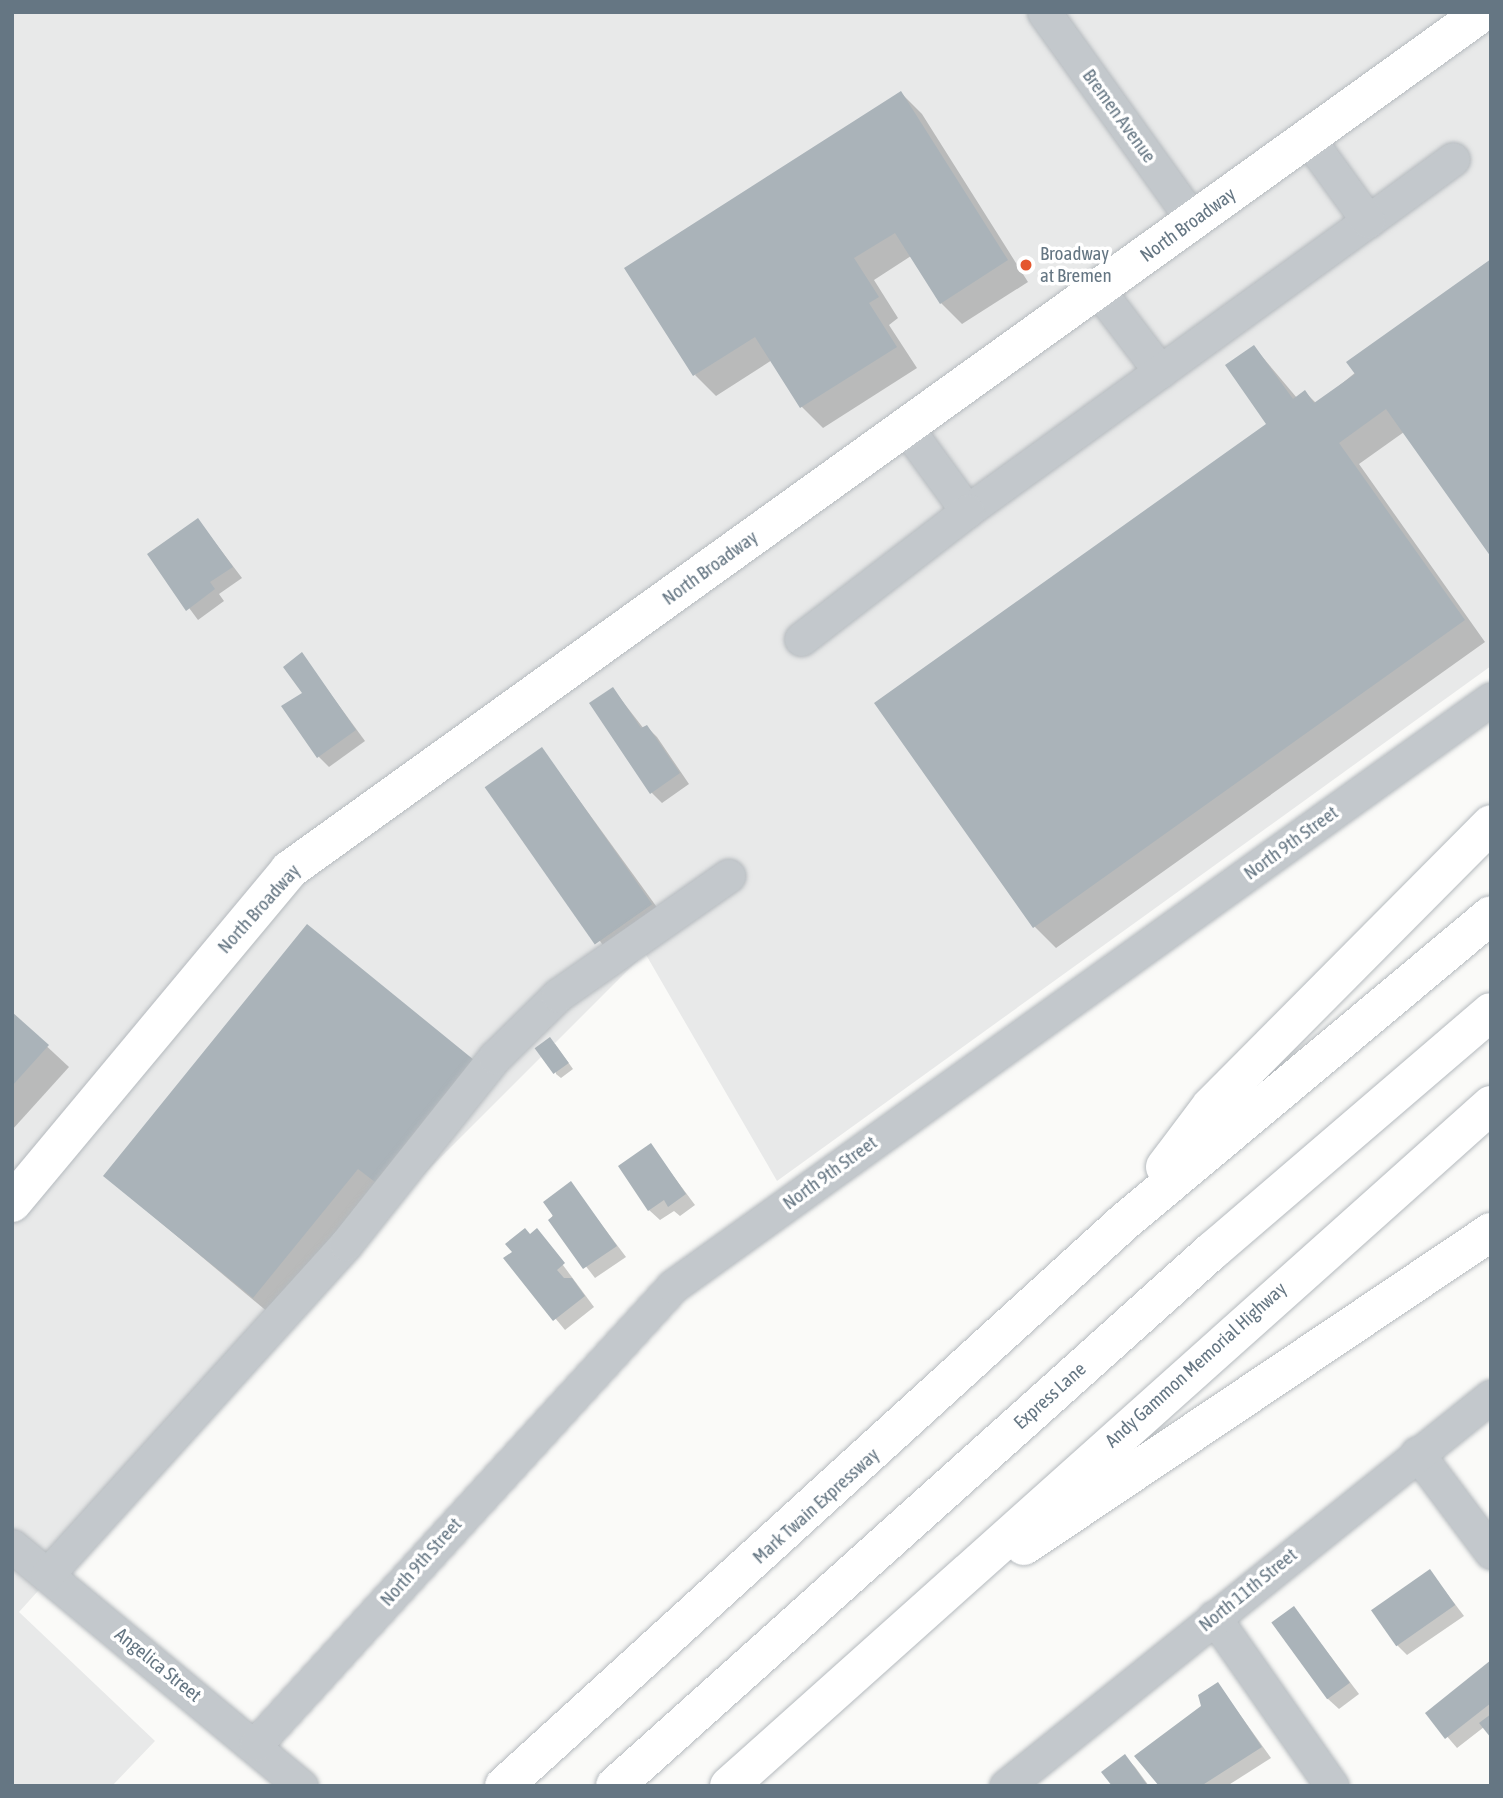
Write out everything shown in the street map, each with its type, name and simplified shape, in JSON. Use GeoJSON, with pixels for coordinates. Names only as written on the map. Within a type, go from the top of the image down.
{"type":"FeatureCollection","features":[{"type":"Feature","properties":{"kind":"main road","name":"North Broadway"},"geometry":{"type":"LineString","coordinates":[[12,1203],[289,870],[1099,291],[1193,220],[1483,12]]}},
{"type":"Feature","properties":{"kind":"main road"},"geometry":{"type":"LineString","coordinates":[[1124,1222],[1211,1106],[1491,824]]}},
{"type":"Feature","properties":{"kind":"main road"},"geometry":{"type":"LineString","coordinates":[[1124,1222],[1491,915]]}},
{"type":"Feature","properties":{"kind":"main road","name":"Express Lane"},"geometry":{"type":"LineString","coordinates":[[615,1786],[1222,1242],[1491,1012]]}},
{"type":"Feature","properties":{"kind":"main road","name":"Andy Gammon Memorial Highway"},"geometry":{"type":"LineString","coordinates":[[904,1628],[1491,1105]]}},
{"type":"Feature","properties":{"kind":"main road","name":"Mark Twain Expressway"},"geometry":{"type":"LineString","coordinates":[[504,1786],[1124,1222]]}},
{"type":"Feature","properties":{"kind":"main road"},"geometry":{"type":"LineString","coordinates":[[729,1786],[904,1628],[1491,1232]]}},
{"type":"Feature","properties":{"kind":"street","name":"Bremen Avenue"},"geometry":{"type":"LineString","coordinates":[[1044,12],[1193,220]]}},
{"type":"Feature","properties":{"kind":"street"},"geometry":{"type":"LineString","coordinates":[[1308,138],[1368,221]]}},
{"type":"Feature","properties":{"kind":"street"},"geometry":{"type":"LineString","coordinates":[[801,639],[967,511],[1453,159]]}},
{"type":"Feature","properties":{"kind":"street"},"geometry":{"type":"LineString","coordinates":[[1099,291],[1160,371]]}},
{"type":"Feature","properties":{"kind":"street"},"geometry":{"type":"LineString","coordinates":[[906,427],[967,511]]}},
{"type":"Feature","properties":{"kind":"street","name":"North 9th Street"},"geometry":{"type":"LineString","coordinates":[[256,1744],[673,1286],[1491,699]]}},
{"type":"Feature","properties":{"kind":"street"},"geometry":{"type":"LineString","coordinates":[[47,1575],[346,1244],[495,1057],[558,995],[728,876]]}},
{"type":"Feature","properties":{"kind":"street","name":"North 11th Street"},"geometry":{"type":"LineString","coordinates":[[1012,1784],[1214,1617],[1491,1396]]}},
{"type":"Feature","properties":{"kind":"street"},"geometry":{"type":"LineString","coordinates":[[1417,1453],[1491,1552]]}},
{"type":"Feature","properties":{"kind":"street","name":"Angelica Street"},"geometry":{"type":"LineString","coordinates":[[12,1546],[256,1744],[301,1786]]}},
{"type":"Feature","properties":{"kind":"street"},"geometry":{"type":"LineString","coordinates":[[1214,1617],[1332,1786]]}},
{"type":"Feature","properties":{"kind":"shaded area"},"geometry":{"type":"Polygon","coordinates":[[[12,12],[1491,12],[1491,666],[777,1181],[645,953],[330,1268],[19,1612],[155,1741],[112,1786],[12,1786],[12,12]]]}},
{"type":"Feature","properties":{"kind":"building"},"geometry":{"type":"Polygon","coordinates":[[[901,91],[1008,260],[940,304],[895,233],[854,258],[879,297],[869,303],[897,347],[800,408],[755,337],[693,376],[624,268],[901,91]]]}},
{"type":"Feature","properties":{"kind":"building"},"geometry":{"type":"Polygon","coordinates":[[[1491,259],[1491,557],[1386,409],[1339,443],[1465,620],[1033,928],[874,703],[1266,424],[1225,365],[1254,345],[1293,399],[1305,390],[1314,403],[1355,374],[1346,362],[1491,259]]]}},
{"type":"Feature","properties":{"kind":"building"},"geometry":{"type":"Polygon","coordinates":[[[198,518],[233,567],[210,582],[215,589],[186,611],[147,554],[198,518]]]}},
{"type":"Feature","properties":{"kind":"building"},"geometry":{"type":"Polygon","coordinates":[[[302,652],[356,730],[317,758],[281,706],[302,693],[283,667],[302,652]]]}},
{"type":"Feature","properties":{"kind":"building"},"geometry":{"type":"Polygon","coordinates":[[[613,687],[641,728],[647,725],[680,773],[650,794],[589,703],[613,687]]]}},
{"type":"Feature","properties":{"kind":"building"},"geometry":{"type":"Polygon","coordinates":[[[542,747],[652,904],[595,944],[485,787],[542,747]]]}},
{"type":"Feature","properties":{"kind":"building"},"geometry":{"type":"Polygon","coordinates":[[[307,924],[474,1060],[375,1182],[358,1169],[253,1298],[103,1176],[307,924]]]}},
{"type":"Feature","properties":{"kind":"building"},"geometry":{"type":"Polygon","coordinates":[[[12,1012],[49,1045],[12,1086],[12,1012]]]}},
{"type":"Feature","properties":{"kind":"building"},"geometry":{"type":"Polygon","coordinates":[[[550,1037],[569,1063],[553,1074],[535,1048],[550,1037]]]}},
{"type":"Feature","properties":{"kind":"building"},"geometry":{"type":"Polygon","coordinates":[[[651,1143],[686,1194],[668,1207],[664,1200],[648,1211],[618,1166],[651,1143]]]}},
{"type":"Feature","properties":{"kind":"building"},"geometry":{"type":"Polygon","coordinates":[[[571,1181],[617,1246],[583,1269],[548,1220],[553,1216],[543,1202],[571,1181]]]}},
{"type":"Feature","properties":{"kind":"building"},"geometry":{"type":"Polygon","coordinates":[[[525,1228],[530,1234],[537,1228],[565,1263],[557,1270],[564,1278],[572,1278],[585,1296],[553,1321],[503,1258],[512,1252],[505,1244],[525,1228]]]}},
{"type":"Feature","properties":{"kind":"building"},"geometry":{"type":"Polygon","coordinates":[[[1430,1569],[1455,1605],[1396,1646],[1371,1610],[1430,1569]]]}},
{"type":"Feature","properties":{"kind":"building"},"geometry":{"type":"Polygon","coordinates":[[[1294,1606],[1350,1683],[1327,1699],[1271,1622],[1294,1606]]]}},
{"type":"Feature","properties":{"kind":"building"},"geometry":{"type":"Polygon","coordinates":[[[1491,1660],[1491,1703],[1445,1739],[1425,1713],[1491,1660]]]}},
{"type":"Feature","properties":{"kind":"building"},"geometry":{"type":"Polygon","coordinates":[[[1218,1682],[1262,1747],[1201,1786],[1159,1786],[1134,1756],[1201,1706],[1198,1695],[1218,1682]]]}},
{"type":"Feature","properties":{"kind":"building"},"geometry":{"type":"Polygon","coordinates":[[[1491,1714],[1491,1738],[1479,1723],[1491,1714]]]}},
{"type":"Feature","properties":{"kind":"building"},"geometry":{"type":"Polygon","coordinates":[[[1125,1754],[1148,1786],[1112,1786],[1101,1772],[1125,1754]]]}},
{"type":"Feature","properties":{"kind":"place","name":"Broadway at Bremen"},"geometry":{"type":"Point","coordinates":[1026,265]}}]}
